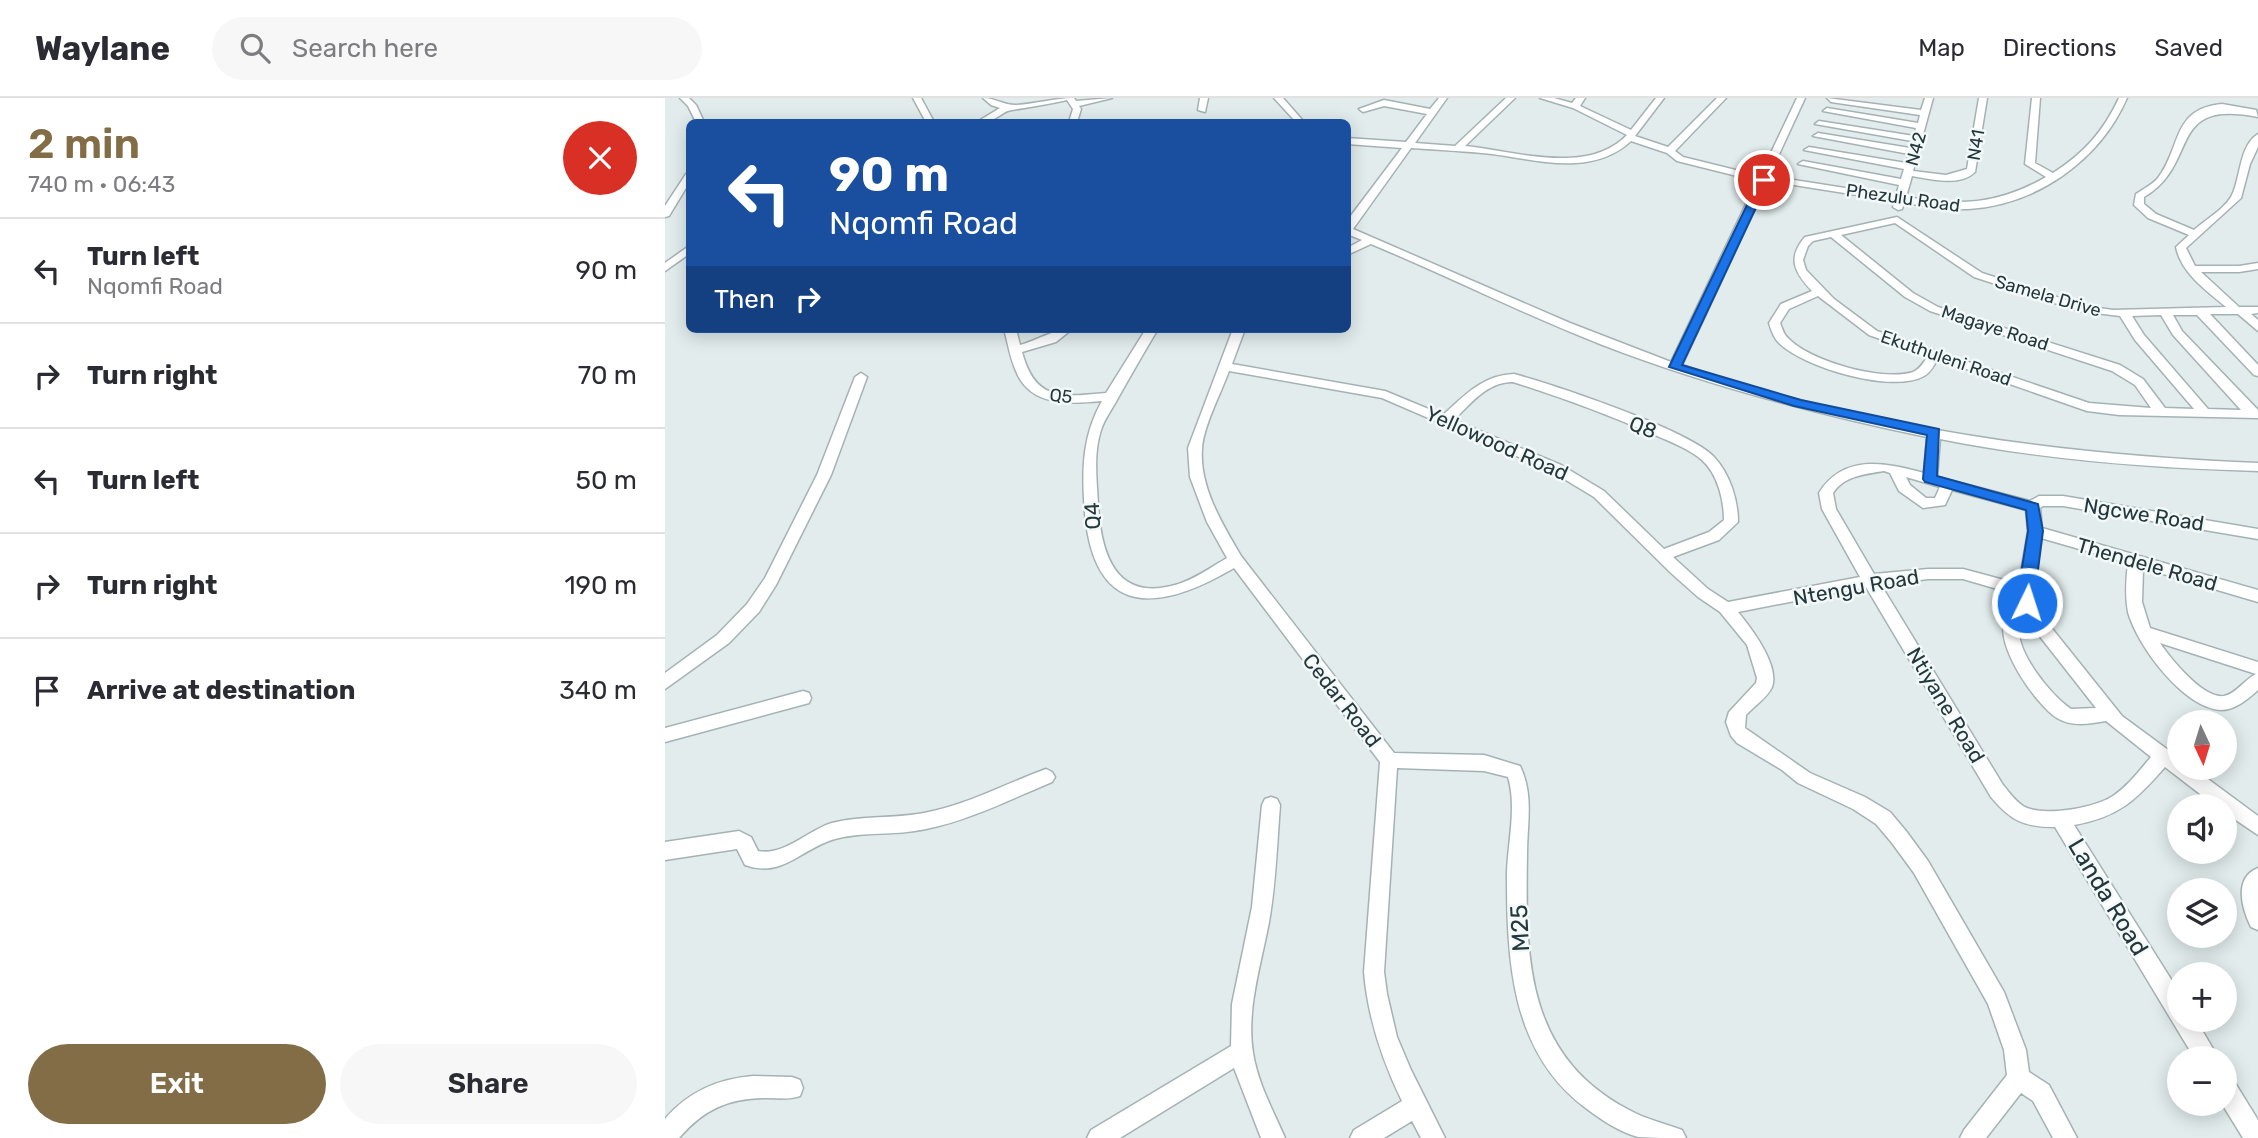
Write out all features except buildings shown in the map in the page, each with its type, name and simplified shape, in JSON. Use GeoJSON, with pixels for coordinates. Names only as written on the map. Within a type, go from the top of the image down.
{"type":"FeatureCollection","features":[{"type":"Feature","properties":{"kind":"street"},"geometry":{"type":"LineString","coordinates":[[684,98],[692,105],[699,119]]}},
{"type":"Feature","properties":{"kind":"street"},"geometry":{"type":"LineString","coordinates":[[917,98],[928,119]]}},
{"type":"Feature","properties":{"kind":"street"},"geometry":{"type":"LineString","coordinates":[[987,98],[995,105],[1007,107],[1108,98]]}},
{"type":"Feature","properties":{"kind":"street"},"geometry":{"type":"LineString","coordinates":[[1202,110],[1204,98]]}},
{"type":"Feature","properties":{"kind":"street"},"geometry":{"type":"LineString","coordinates":[[1278,98],[1296,119]]}},
{"type":"Feature","properties":{"kind":"street"},"geometry":{"type":"LineString","coordinates":[[1351,225],[1443,98]]}},
{"type":"Feature","properties":{"kind":"street"},"geometry":{"type":"LineString","coordinates":[[1457,149],[1511,98]]}},
{"type":"Feature","properties":{"kind":"street","name":"Phezulu Road"},"geometry":{"type":"LineString","coordinates":[[1544,98],[1578,102],[1630,135],[1670,151],[1680,159],[1764,179],[1946,206],[1983,205],[2019,196],[2053,177],[2094,148],[2123,98]]}},
{"type":"Feature","properties":{"kind":"street"},"geometry":{"type":"LineString","coordinates":[[1351,141],[1486,150],[1545,160],[1573,160],[1611,151],[1630,135],[1660,98]]}},
{"type":"Feature","properties":{"kind":"street"},"geometry":{"type":"LineString","coordinates":[[1670,151],[1722,98]]}},
{"type":"Feature","properties":{"kind":"street"},"geometry":{"type":"LineString","coordinates":[[1675,367],[1801,98]]}},
{"type":"Feature","properties":{"kind":"street","name":"N42"},"geometry":{"type":"LineString","coordinates":[[1899,199],[1909,174],[1929,98]]}},
{"type":"Feature","properties":{"kind":"street","name":"N41"},"geometry":{"type":"LineString","coordinates":[[1909,174],[1945,178],[1968,174],[1972,170],[1983,98]]}},
{"type":"Feature","properties":{"kind":"street"},"geometry":{"type":"LineString","coordinates":[[2036,98],[2030,164],[2053,177]]}},
{"type":"Feature","properties":{"kind":"street"},"geometry":{"type":"LineString","coordinates":[[1831,99],[1925,113]]}},
{"type":"Feature","properties":{"kind":"street"},"geometry":{"type":"LineString","coordinates":[[1070,100],[1077,113],[1074,119]]}},
{"type":"Feature","properties":{"kind":"street"},"geometry":{"type":"LineString","coordinates":[[1363,109],[1384,103],[1431,112]]}},
{"type":"Feature","properties":{"kind":"street"},"geometry":{"type":"LineString","coordinates":[[2194,233],[2147,213],[2139,205],[2139,196],[2156,186],[2166,174],[2189,120],[2196,112],[2228,106],[2258,114]]}},
{"type":"Feature","properties":{"kind":"street"},"geometry":{"type":"LineString","coordinates":[[991,119],[1007,107]]}},
{"type":"Feature","properties":{"kind":"street"},"geometry":{"type":"LineString","coordinates":[[1827,111],[1922,126]]}},
{"type":"Feature","properties":{"kind":"street"},"geometry":{"type":"LineString","coordinates":[[1819,124],[1918,139]]}},
{"type":"Feature","properties":{"kind":"street"},"geometry":{"type":"LineString","coordinates":[[1818,136],[1915,152]]}},
{"type":"Feature","properties":{"kind":"street"},"geometry":{"type":"LineString","coordinates":[[2258,137],[2245,164],[2236,198],[2181,247],[2183,257],[2192,269],[2258,327]]}},
{"type":"Feature","properties":{"kind":"street"},"geometry":{"type":"LineString","coordinates":[[1809,150],[1909,174]]}},
{"type":"Feature","properties":{"kind":"street"},"geometry":{"type":"LineString","coordinates":[[1803,164],[1909,174]]}},
{"type":"Feature","properties":{"kind":"street"},"geometry":{"type":"LineString","coordinates":[[665,214],[686,181]]}},
{"type":"Feature","properties":{"kind":"street"},"geometry":{"type":"LineString","coordinates":[[1897,220],[1899,199]]}},
{"type":"Feature","properties":{"kind":"street","name":"Ekuthuleni Road"},"geometry":{"type":"LineString","coordinates":[[1897,220],[1809,239],[1797,261],[1802,274],[1865,328],[1934,356],[2087,407],[2119,411],[2255,414]]}},
{"type":"Feature","properties":{"kind":"street","name":"Samela Drive"},"geometry":{"type":"LineString","coordinates":[[1897,220],[1978,275],[2083,309],[2125,313],[2258,310]]}},
{"type":"Feature","properties":{"kind":"street"},"geometry":{"type":"LineString","coordinates":[[1351,232],[1569,328],[1675,367],[1799,404],[1934,432],[2121,459],[2258,467]]}},
{"type":"Feature","properties":{"kind":"street","name":"Magaye Road"},"geometry":{"type":"LineString","coordinates":[[1832,233],[1922,303],[2116,368],[2139,382],[2161,411]]}},
{"type":"Feature","properties":{"kind":"street"},"geometry":{"type":"LineString","coordinates":[[1351,250],[1371,240]]}},
{"type":"Feature","properties":{"kind":"street"},"geometry":{"type":"LineString","coordinates":[[665,268],[686,251]]}},
{"type":"Feature","properties":{"kind":"street"},"geometry":{"type":"LineString","coordinates":[[2192,269],[2239,269],[2258,266]]}},
{"type":"Feature","properties":{"kind":"street"},"geometry":{"type":"LineString","coordinates":[[1820,291],[1791,300],[1779,311],[1775,320],[1778,334],[1809,359],[1868,373],[1909,377],[1924,371],[1934,356]]}},
{"type":"Feature","properties":{"kind":"street"},"geometry":{"type":"LineString","coordinates":[[2200,311],[2258,372]]}},
{"type":"Feature","properties":{"kind":"street"},"geometry":{"type":"LineString","coordinates":[[2165,312],[2177,332],[2255,414]]}},
{"type":"Feature","properties":{"kind":"street"},"geometry":{"type":"LineString","coordinates":[[2125,313],[2139,337],[2205,413]]}},
{"type":"Feature","properties":{"kind":"street","name":"Q5"},"geometry":{"type":"LineString","coordinates":[[1011,333],[1024,377],[1030,386],[1041,394],[1062,399],[1113,396]]}},
{"type":"Feature","properties":{"kind":"street"},"geometry":{"type":"LineString","coordinates":[[1017,350],[1052,339],[1060,333]]}},
{"type":"Feature","properties":{"kind":"street","name":"Q4"},"geometry":{"type":"LineString","coordinates":[[1150,333],[1113,396],[1092,441],[1090,491],[1094,545],[1109,575],[1125,589],[1163,593],[1183,588],[1236,560]]}},
{"type":"Feature","properties":{"kind":"street","name":"Cedar Road"},"geometry":{"type":"LineString","coordinates":[[1238,333],[1200,432],[1195,461],[1204,499],[1236,560],[1389,760],[1374,972],[1375,995],[1381,1025],[1433,1138]]}},
{"type":"Feature","properties":{"kind":"street","name":"Yellowood Road"},"geometry":{"type":"LineString","coordinates":[[1225,367],[1363,389],[1447,419],[1583,482],[1599,494],[1703,593],[1726,608],[1753,643],[1765,678],[1764,687],[1738,712],[1735,722],[1737,731],[1743,738],[1804,778],[1859,803],[1883,818],[1921,867],[1997,999],[2015,1050],[2019,1078]]}},
{"type":"Feature","properties":{"kind":"street"},"geometry":{"type":"LineString","coordinates":[[665,682],[732,631],[759,599],[824,475],[861,377]]}},
{"type":"Feature","properties":{"kind":"street","name":"Q8"},"geometry":{"type":"LineString","coordinates":[[1447,419],[1488,382],[1498,377],[1514,379],[1668,436],[1702,452],[1716,470],[1727,497],[1731,522],[1714,536],[1662,555]]}},
{"type":"Feature","properties":{"kind":"street"},"geometry":{"type":"LineString","coordinates":[[1930,479],[1934,432]]}},
{"type":"Feature","properties":{"kind":"street","name":"Ntiyane Road"},"geometry":{"type":"LineString","coordinates":[[1895,469],[1868,468],[1845,475],[1832,484],[1826,493],[1829,509],[2005,801],[2031,818],[2060,818],[2103,810],[2117,803],[2162,758]]}},
{"type":"Feature","properties":{"kind":"street"},"geometry":{"type":"LineString","coordinates":[[1895,469],[2033,507],[2035,531],[2025,598],[2032,614],[2108,713],[2129,733],[2258,827]]}},
{"type":"Feature","properties":{"kind":"street"},"geometry":{"type":"LineString","coordinates":[[1895,469],[1904,488],[1923,503],[1940,502],[1948,484]]}},
{"type":"Feature","properties":{"kind":"street","name":"Ngcwe Road"},"geometry":{"type":"LineString","coordinates":[[2033,507],[2035,503],[2045,500],[2063,501],[2258,534]]}},
{"type":"Feature","properties":{"kind":"street","name":"Thendele Road"},"geometry":{"type":"LineString","coordinates":[[2035,531],[2258,597]]}},
{"type":"Feature","properties":{"kind":"street"},"geometry":{"type":"LineString","coordinates":[[2136,561],[2133,586],[2137,616],[2143,631],[2189,687],[2214,702],[2225,703],[2233,700],[2258,680]]}},
{"type":"Feature","properties":{"kind":"street","name":"Ntengu Road"},"geometry":{"type":"LineString","coordinates":[[1726,608],[1871,580],[1963,574],[2026,592]]}},
{"type":"Feature","properties":{"kind":"street"},"geometry":{"type":"LineString","coordinates":[[2032,614],[2011,624],[2009,635],[2016,653],[2048,701],[2068,716],[2108,713]]}},
{"type":"Feature","properties":{"kind":"street"},"geometry":{"type":"LineString","coordinates":[[2143,631],[2258,668]]}},
{"type":"Feature","properties":{"kind":"street"},"geometry":{"type":"LineString","coordinates":[[665,735],[803,698]]}},
{"type":"Feature","properties":{"kind":"street","name":"M25"},"geometry":{"type":"LineString","coordinates":[[1389,760],[1484,763],[1514,771],[1519,787],[1517,856],[1520,942],[1525,992],[1532,1021],[1549,1052],[1576,1086],[1602,1107],[1629,1122],[1650,1133],[1674,1138]]}},
{"type":"Feature","properties":{"kind":"street"},"geometry":{"type":"LineString","coordinates":[[665,851],[739,840],[744,843],[752,859],[772,861],[784,858],[827,833],[902,826],[929,820],[1046,777]]}},
{"type":"Feature","properties":{"kind":"street"},"geometry":{"type":"LineString","coordinates":[[1271,804],[1260,918],[1247,988],[1242,1051],[1250,1086],[1273,1138]]}},
{"type":"Feature","properties":{"kind":"street","name":"Landa Road"},"geometry":{"type":"LineString","coordinates":[[2060,818],[2167,992]]}},
{"type":"Feature","properties":{"kind":"street"},"geometry":{"type":"LineString","coordinates":[[2258,877],[2253,884],[2250,900],[2258,920]]}},
{"type":"Feature","properties":{"kind":"street"},"geometry":{"type":"LineString","coordinates":[[1099,1138],[1242,1051]]}},
{"type":"Feature","properties":{"kind":"street"},"geometry":{"type":"LineString","coordinates":[[1972,1138],[2019,1078],[2041,1093],[2065,1138]]}},
{"type":"Feature","properties":{"kind":"street"},"geometry":{"type":"LineString","coordinates":[[665,1137],[681,1115],[705,1098],[757,1085],[792,1088]]}},
{"type":"Feature","properties":{"kind":"street"},"geometry":{"type":"LineString","coordinates":[[1362,1138],[1416,1106]]}},
{"type":"Feature","properties":{"kind":"street"},"geometry":{"type":"LineString","coordinates":[[2237,1107],[2256,1138]]}},
{"type":"Feature","properties":{"kind":"route"},"geometry":{"type":"LineString","coordinates":[[1764,180],[1675,367],[1799,404],[1934,432],[1930,479],[2033,507],[2035,531],[2025,598],[2027,603]]}}]}
